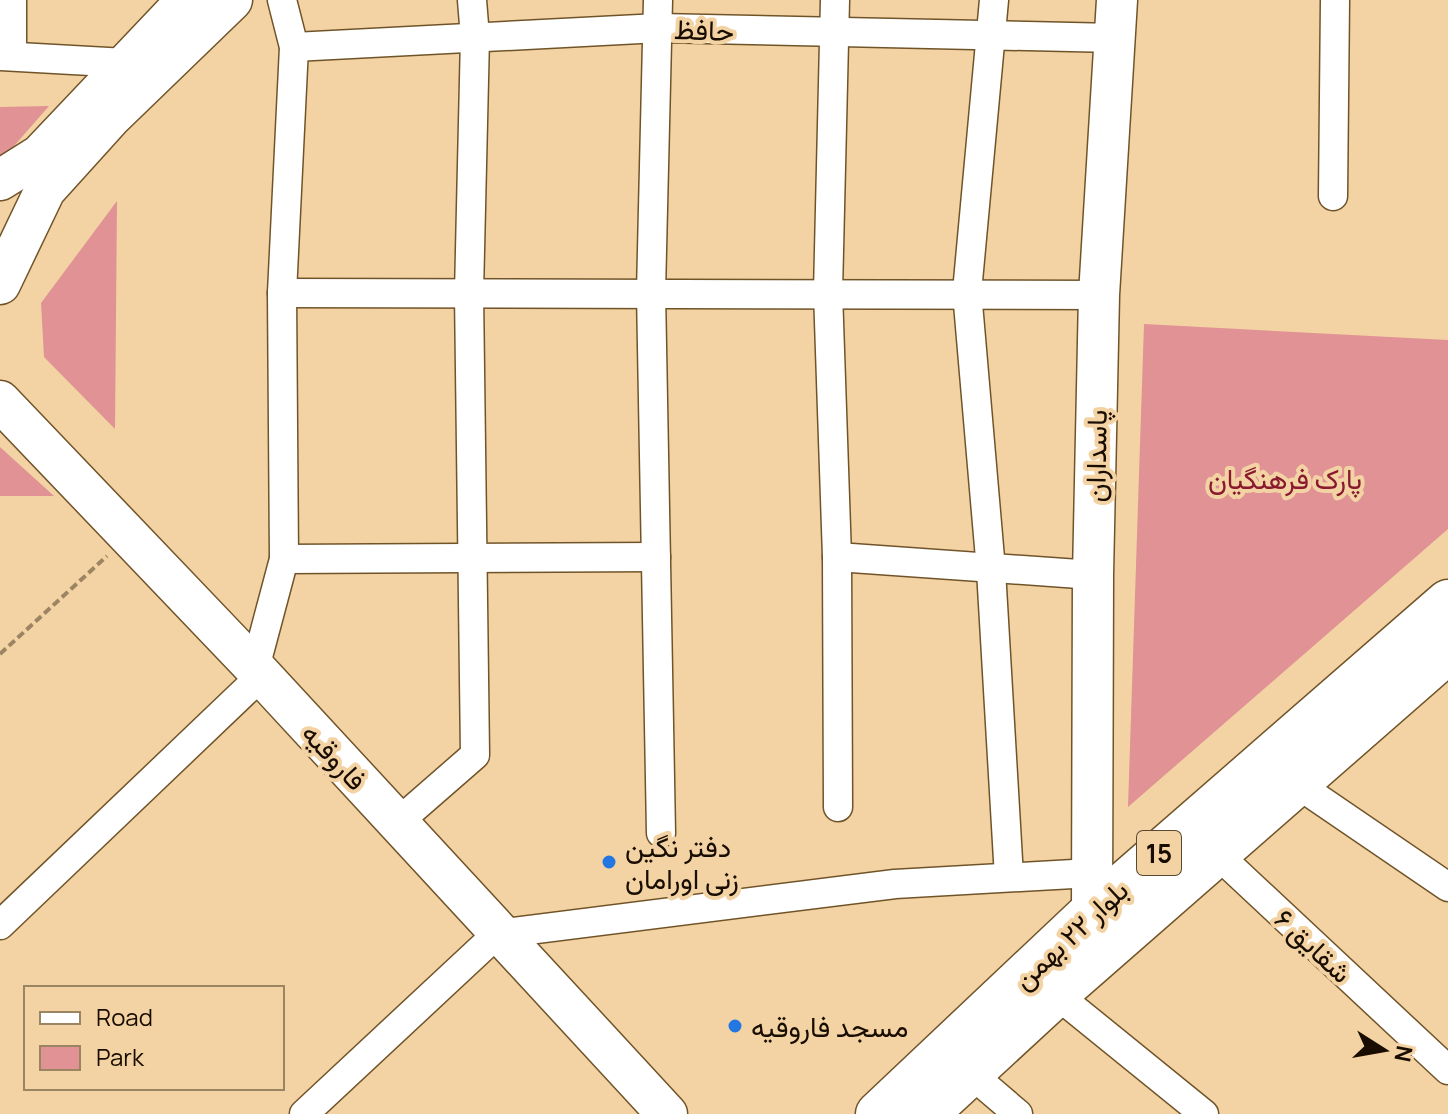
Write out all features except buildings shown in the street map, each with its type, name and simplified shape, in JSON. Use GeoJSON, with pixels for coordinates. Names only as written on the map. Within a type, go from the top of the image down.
{"type":"FeatureCollection","features":[{"type":"Feature","properties":{"kind":"main road"},"geometry":{"type":"LineString","coordinates":[[0,180],[40,155],[186,0]]}},
{"type":"Feature","properties":{"kind":"main road"},"geometry":{"type":"LineString","coordinates":[[0,284],[45,190],[111,117],[232,0]]}},
{"type":"Feature","properties":{"kind":"main road","name":"پاسداران"},"geometry":{"type":"LineString","coordinates":[[1092,892],[1093,575],[1099,295],[1116,19]]}},
{"type":"Feature","properties":{"kind":"main road","name":"فاروقیه"},"geometry":{"type":"LineString","coordinates":[[0,401],[258,672],[497,934],[667,1114]]}},
{"type":"Feature","properties":{"kind":"main road","name":"بلوار ۲۲ بهمن"},"geometry":{"type":"LineString","coordinates":[[878,1114],[1092,892],[1448,602]]}},
{"type":"Feature","properties":{"kind":"main road","name":"بلوار ۲۲ بهمن"},"geometry":{"type":"LineString","coordinates":[[926,1114],[1056,994],[1448,651]]}},
{"type":"Feature","properties":{"kind":"street"},"geometry":{"type":"LineString","coordinates":[[12,0],[6,56],[126,63]]}},
{"type":"Feature","properties":{"kind":"street"},"geometry":{"type":"LineString","coordinates":[[0,925],[258,672],[284,559],[282,293],[294,47],[282,0]]}},
{"type":"Feature","properties":{"kind":"street"},"geometry":{"type":"LineString","coordinates":[[397,823],[475,755],[469,293],[475,37],[472,0]]}},
{"type":"Feature","properties":{"kind":"street"},"geometry":{"type":"LineString","coordinates":[[835,0],[828,292],[837,557],[838,807]]}},
{"type":"Feature","properties":{"kind":"street"},"geometry":{"type":"LineString","coordinates":[[994,0],[967,292],[991,570],[1009,877]]}},
{"type":"Feature","properties":{"kind":"street"},"geometry":{"type":"LineString","coordinates":[[1333,196],[1335,0]]}},
{"type":"Feature","properties":{"kind":"street"},"geometry":{"type":"LineString","coordinates":[[658,14],[651,292],[661,833]]}},
{"type":"Feature","properties":{"kind":"street","name":"حافظ"},"geometry":{"type":"LineString","coordinates":[[294,47],[475,37],[658,14],[836,33],[993,34],[1116,19]]}},
{"type":"Feature","properties":{"kind":"street"},"geometry":{"type":"LineString","coordinates":[[282,293],[967,292],[1099,295]]}},
{"type":"Feature","properties":{"kind":"street"},"geometry":{"type":"LineString","coordinates":[[284,559],[656,557]]}},
{"type":"Feature","properties":{"kind":"street"},"geometry":{"type":"LineString","coordinates":[[837,557],[1093,575]]}},
{"type":"Feature","properties":{"kind":"street"},"geometry":{"type":"LineString","coordinates":[[1297,784],[1448,887]]}},
{"type":"Feature","properties":{"kind":"street","name":"شقایق ۶"},"geometry":{"type":"LineString","coordinates":[[1216,853],[1448,1070]]}},
{"type":"Feature","properties":{"kind":"street"},"geometry":{"type":"LineString","coordinates":[[304,1114],[497,934],[895,884],[1009,877],[1092,892]]}},
{"type":"Feature","properties":{"kind":"street"},"geometry":{"type":"LineString","coordinates":[[1056,994],[1204,1114]]}},
{"type":"Feature","properties":{"kind":"street"},"geometry":{"type":"LineString","coordinates":[[970,1073],[1018,1114]]}},
{"type":"Feature","properties":{"kind":"path"},"geometry":{"type":"LineString","coordinates":[[0,654],[128,536]]}},
{"type":"Feature","properties":{"kind":"green space"},"geometry":{"type":"Polygon","coordinates":[[[49,106],[7,154],[0,158],[0,107],[49,106]]]}},
{"type":"Feature","properties":{"kind":"green space"},"geometry":{"type":"Polygon","coordinates":[[[117,201],[115,429],[44,357],[41,303],[117,201]]]}},
{"type":"Feature","properties":{"kind":"green space","name":"پارک فرهنگیان"},"geometry":{"type":"Polygon","coordinates":[[[1144,324],[1448,340],[1448,529],[1128,807],[1144,324]]]}},
{"type":"Feature","properties":{"kind":"green space"},"geometry":{"type":"Polygon","coordinates":[[[0,447],[54,496],[0,496],[0,447]]]}},
{"type":"Feature","properties":{"kind":"place","name":"دفتر نگین زنی اورامان"},"geometry":{"type":"Point","coordinates":[609,862]}},
{"type":"Feature","properties":{"kind":"place","name":"مسجد فاروقیه"},"geometry":{"type":"Point","coordinates":[735,1026]}}]}
